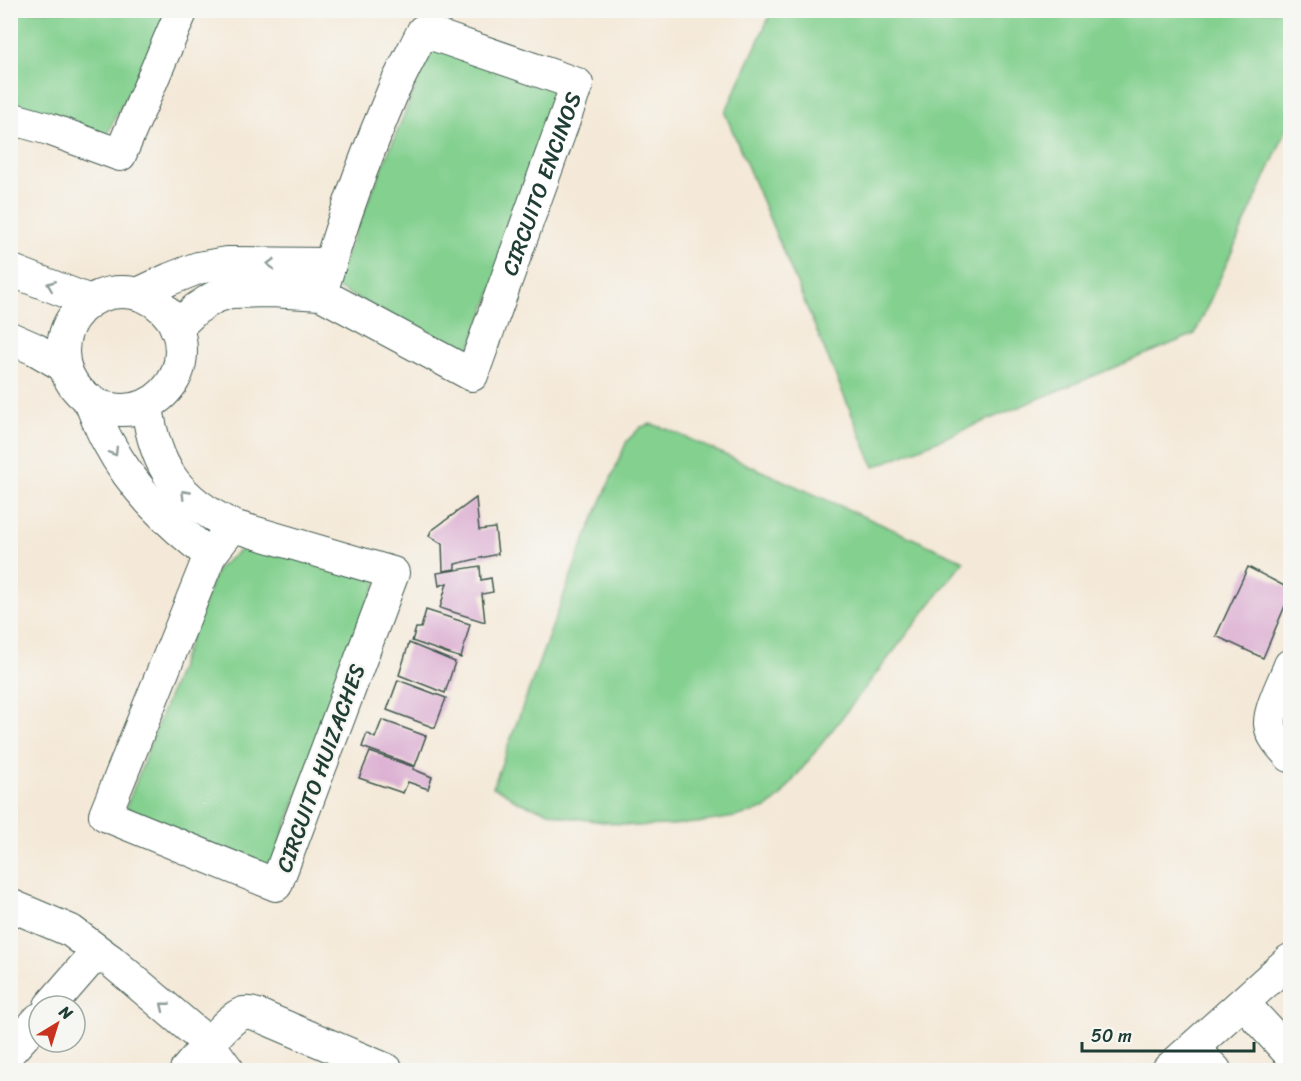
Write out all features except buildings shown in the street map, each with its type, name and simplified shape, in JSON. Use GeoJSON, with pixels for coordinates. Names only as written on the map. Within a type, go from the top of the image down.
{"type":"FeatureCollection","features":[{"type":"Feature","properties":{"kind":"street"},"geometry":{"type":"LineString","coordinates":[[10,118],[49,129],[120,155],[182,10]]}},
{"type":"Feature","properties":{"kind":"street","name":"CIRCUITO ENCINOS"},"geometry":{"type":"LineString","coordinates":[[138,294],[198,268],[271,291],[321,294],[472,375],[577,84],[423,32],[395,87],[370,145],[348,204],[321,294]]}},
{"type":"Feature","properties":{"kind":"street","name":"CIRCUITO ENCINOS"},"geometry":{"type":"LineString","coordinates":[[176,328],[196,309],[213,298],[228,277],[330,264]]}},
{"type":"Feature","properties":{"kind":"street"},"geometry":{"type":"LineString","coordinates":[[10,270],[90,301]]}},
{"type":"Feature","properties":{"kind":"street"},"geometry":{"type":"LineString","coordinates":[[121,292],[138,294],[154,301],[167,313],[176,328],[181,346],[180,364],[173,381],[161,396],[147,406],[126,411],[106,409],[89,399],[73,385],[64,366],[62,347],[67,329],[76,313],[90,301],[106,294],[121,292]]}},
{"type":"Feature","properties":{"kind":"street"},"geometry":{"type":"LineString","coordinates":[[10,338],[64,366]]}},
{"type":"Feature","properties":{"kind":"street"},"geometry":{"type":"LineString","coordinates":[[89,399],[107,442],[132,481],[181,533],[210,555]]}},
{"type":"Feature","properties":{"kind":"street","name":"CIRCUITO HUIZACHES"},"geometry":{"type":"LineString","coordinates":[[147,406],[155,447],[164,466],[177,486],[212,516],[233,526],[393,573],[276,885],[105,815],[210,555],[233,526]]}},
{"type":"Feature","properties":{"kind":"street"},"geometry":{"type":"LineString","coordinates":[[132,481],[164,466]]}},
{"type":"Feature","properties":{"kind":"street"},"geometry":{"type":"LineString","coordinates":[[1290,664],[1273,707],[1270,723],[1273,735],[1290,756]]}},
{"type":"Feature","properties":{"kind":"street"},"geometry":{"type":"LineString","coordinates":[[10,905],[71,931],[110,960],[209,1044],[228,1071]]}},
{"type":"Feature","properties":{"kind":"street"},"geometry":{"type":"LineString","coordinates":[[60,994],[90,960],[104,958],[110,960]]}},
{"type":"Feature","properties":{"kind":"street"},"geometry":{"type":"LineString","coordinates":[[1168,1071],[1290,960]]}},
{"type":"Feature","properties":{"kind":"street"},"geometry":{"type":"LineString","coordinates":[[1243,1003],[1290,1054]]}},
{"type":"Feature","properties":{"kind":"street"},"geometry":{"type":"LineString","coordinates":[[186,1071],[237,1014],[242,1012],[267,1019],[387,1071]]}},
{"type":"Feature","properties":{"kind":"street"},"geometry":{"type":"LineString","coordinates":[[10,1051],[27,1032]]}},
{"type":"Feature","properties":{"kind":"street"},"geometry":{"type":"LineString","coordinates":[[1194,1048],[1215,1071]]}},
{"type":"Feature","properties":{"kind":"green space"},"geometry":{"type":"Polygon","coordinates":[[[10,11],[171,11],[105,138],[11,113],[10,11]]]}},
{"type":"Feature","properties":{"kind":"green space"},"geometry":{"type":"Polygon","coordinates":[[[772,11],[1290,11],[1290,122],[1195,334],[874,467],[725,113],[772,11]]]}},
{"type":"Feature","properties":{"kind":"green space"},"geometry":{"type":"Polygon","coordinates":[[[433,45],[568,94],[468,354],[333,286],[433,45]]]}},
{"type":"Feature","properties":{"kind":"green space"},"geometry":{"type":"Polygon","coordinates":[[[651,424],[667,429],[964,561],[780,797],[767,808],[735,817],[697,823],[635,826],[565,817],[518,802],[493,787],[582,546],[627,441],[641,427],[651,424]]]}},
{"type":"Feature","properties":{"kind":"green space"},"geometry":{"type":"Polygon","coordinates":[[[249,543],[378,579],[269,872],[126,808],[217,569],[249,543]]]}}]}
